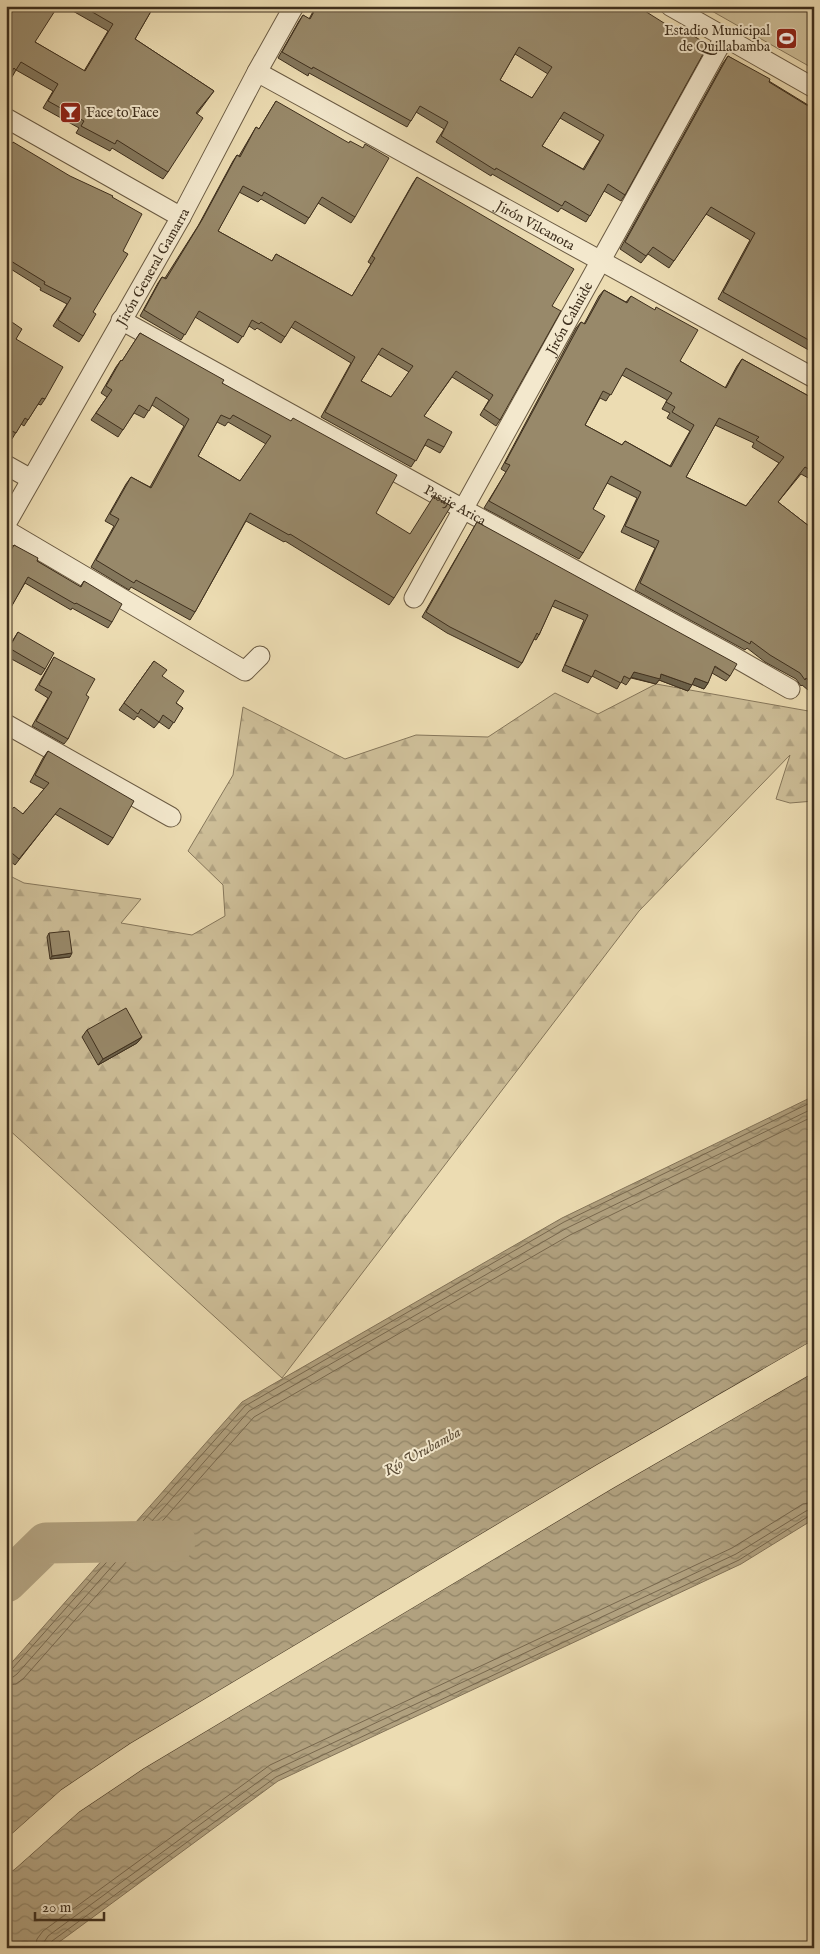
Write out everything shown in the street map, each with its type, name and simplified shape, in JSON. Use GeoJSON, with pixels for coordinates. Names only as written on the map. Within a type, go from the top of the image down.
{"type":"FeatureCollection","features":[{"type":"Feature","properties":{"kind":"main road"},"geometry":{"type":"LineString","coordinates":[[6,1858],[70,1801],[137,1756],[604,1477],[814,1356]]}},
{"type":"Feature","properties":{"kind":"street","name":"Jirón General Gamarra"},"geometry":{"type":"LineString","coordinates":[[6,524],[181,217],[294,6]]}},
{"type":"Feature","properties":{"kind":"street"},"geometry":{"type":"LineString","coordinates":[[670,6],[814,88]]}},
{"type":"Feature","properties":{"kind":"street","name":"Jirón Cahuide"},"geometry":{"type":"LineString","coordinates":[[414,598],[724,38]]}},
{"type":"Feature","properties":{"kind":"street","name":"Jirón Vilcanota"},"geometry":{"type":"LineString","coordinates":[[258,72],[814,378]]}},
{"type":"Feature","properties":{"kind":"street"},"geometry":{"type":"LineString","coordinates":[[9,126],[181,217]]}},
{"type":"Feature","properties":{"kind":"street","name":"Pasaje Arica"},"geometry":{"type":"LineString","coordinates":[[121,320],[721,649],[790,689]]}},
{"type":"Feature","properties":{"kind":"street"},"geometry":{"type":"LineString","coordinates":[[6,465],[31,479]]}},
{"type":"Feature","properties":{"kind":"street"},"geometry":{"type":"LineString","coordinates":[[6,530],[245,671],[260,656]]}},
{"type":"Feature","properties":{"kind":"street"},"geometry":{"type":"LineString","coordinates":[[6,724],[171,817]]}},
{"type":"Feature","properties":{"kind":"green space","name":"Estadio Municipal de Quillabamba"},"geometry":{"type":"Polygon","coordinates":[[[703,6],[814,6],[814,69],[703,6]]]}},
{"type":"Feature","properties":{"kind":"green space"},"geometry":{"type":"Polygon","coordinates":[[[656,684],[814,712],[814,801],[790,803],[776,799],[790,755],[639,911],[282,1378],[6,1127],[6,874],[24,883],[141,899],[121,923],[192,935],[225,916],[223,885],[188,851],[233,775],[243,707],[345,759],[416,735],[488,737],[555,693],[598,714],[656,684]]]}},
{"type":"Feature","properties":{"kind":"water"},"geometry":{"type":"Polygon","coordinates":[[[814,1096],[814,1519],[741,1564],[278,1781],[51,1948],[6,1948],[6,1669],[242,1402],[562,1218],[814,1096]]]}},
{"type":"Feature","properties":{"kind":"building"},"geometry":{"type":"Polygon","coordinates":[[[6,6],[58,6],[35,42],[85,71],[113,24],[82,6],[154,6],[135,39],[214,91],[196,113],[203,118],[168,172],[117,140],[115,144],[81,126],[84,121],[48,101],[58,84],[21,62],[16,70],[14,68],[6,80],[6,6]]]}},
{"type":"Feature","properties":{"kind":"building"},"geometry":{"type":"Polygon","coordinates":[[[317,6],[637,6],[683,35],[686,31],[708,45],[625,195],[608,184],[590,216],[565,201],[562,206],[496,168],[495,170],[441,136],[448,122],[420,106],[411,121],[282,52],[303,15],[310,19],[317,6]],[[519,47],[500,80],[532,98],[552,67],[519,47]],[[564,112],[542,146],[584,170],[604,135],[564,112]]]}},
{"type":"Feature","properties":{"kind":"building"},"geometry":{"type":"Polygon","coordinates":[[[728,56],[770,79],[769,82],[814,108],[814,343],[723,292],[755,233],[711,207],[674,261],[653,247],[646,256],[625,242],[728,56]]]}},
{"type":"Feature","properties":{"kind":"building"},"geometry":{"type":"Polygon","coordinates":[[[276,101],[349,143],[350,141],[363,148],[365,144],[389,158],[355,217],[322,197],[309,218],[264,192],[262,196],[243,186],[218,231],[272,261],[276,254],[352,296],[375,258],[372,256],[417,177],[574,269],[552,306],[561,311],[500,420],[484,409],[493,395],[456,371],[424,416],[452,432],[444,447],[428,439],[416,461],[325,412],[355,357],[295,321],[285,337],[261,322],[259,324],[252,320],[243,337],[199,311],[185,335],[144,310],[162,277],[166,279],[202,220],[237,155],[240,157],[256,127],[259,129],[276,101]],[[382,348],[361,381],[391,397],[413,366],[382,348]]]}},
{"type":"Feature","properties":{"kind":"building"},"geometry":{"type":"Polygon","coordinates":[[[13,142],[70,176],[113,196],[142,214],[123,251],[128,254],[93,312],[96,314],[83,336],[58,320],[71,298],[44,284],[45,282],[6,258],[6,153],[13,142]]]}},
{"type":"Feature","properties":{"kind":"building"},"geometry":{"type":"Polygon","coordinates":[[[604,290],[627,303],[631,296],[655,310],[656,307],[698,330],[680,361],[726,388],[742,359],[814,399],[814,472],[805,467],[778,502],[814,530],[814,684],[806,678],[805,680],[800,673],[751,641],[750,644],[640,583],[659,541],[625,526],[641,492],[611,476],[593,509],[605,516],[583,553],[489,501],[510,465],[505,463],[581,322],[585,324],[604,290]],[[626,368],[611,395],[603,391],[585,425],[622,445],[625,441],[671,467],[694,425],[672,412],[675,407],[666,402],[672,393],[626,368]],[[719,418],[686,477],[746,506],[784,457],[756,440],[759,437],[719,418]]]}},
{"type":"Feature","properties":{"kind":"building"},"geometry":{"type":"Polygon","coordinates":[[[6,318],[22,329],[16,339],[63,367],[45,399],[42,398],[28,420],[25,418],[16,433],[6,428],[6,318]]]}},
{"type":"Feature","properties":{"kind":"building"},"geometry":{"type":"Polygon","coordinates":[[[140,333],[224,380],[222,383],[291,421],[293,418],[397,475],[376,513],[410,534],[434,496],[451,506],[394,598],[290,534],[250,513],[195,612],[136,580],[134,583],[96,560],[119,519],[110,514],[131,477],[151,488],[189,419],[156,397],[149,411],[139,405],[123,430],[96,413],[112,390],[106,386],[140,333]],[[221,415],[198,456],[240,481],[271,436],[233,415],[230,419],[221,415]]]}},
{"type":"Feature","properties":{"kind":"building"},"geometry":{"type":"Polygon","coordinates":[[[477,522],[737,664],[730,676],[715,666],[708,683],[695,678],[692,685],[661,674],[660,679],[634,672],[630,679],[624,676],[621,683],[595,670],[592,677],[565,665],[588,615],[555,600],[539,635],[537,633],[522,663],[450,627],[426,612],[477,522]]]}},
{"type":"Feature","properties":{"kind":"building"},"geometry":{"type":"Polygon","coordinates":[[[14,545],[38,558],[37,561],[81,587],[84,581],[122,604],[112,622],[75,604],[28,577],[9,611],[6,609],[6,559],[14,545]]]}},
{"type":"Feature","properties":{"kind":"building"},"geometry":{"type":"Polygon","coordinates":[[[18,632],[54,653],[45,669],[9,648],[18,632]]]}},
{"type":"Feature","properties":{"kind":"building"},"geometry":{"type":"Polygon","coordinates":[[[54,657],[95,679],[86,695],[89,697],[68,739],[36,721],[52,692],[39,685],[54,657]]]}},
{"type":"Feature","properties":{"kind":"building"},"geometry":{"type":"Polygon","coordinates":[[[154,661],[167,670],[162,676],[184,691],[176,703],[183,708],[174,723],[163,715],[159,722],[141,709],[138,714],[124,703],[154,661]]]}},
{"type":"Feature","properties":{"kind":"building"},"geometry":{"type":"Polygon","coordinates":[[[48,751],[134,801],[113,838],[60,808],[19,859],[6,848],[6,816],[14,807],[23,814],[49,783],[35,775],[48,751]]]}},
{"type":"Feature","properties":{"kind":"building"},"geometry":{"type":"Polygon","coordinates":[[[69,931],[72,953],[52,956],[49,933],[69,931]]]}},
{"type":"Feature","properties":{"kind":"building"},"geometry":{"type":"Polygon","coordinates":[[[126,1008],[142,1037],[103,1059],[87,1030],[126,1008]]]}},
{"type":"Feature","properties":{"kind":"waterway","name":"Río Urubamba"},"geometry":{"type":"LineString","coordinates":[[6,1582],[46,1543],[175,1541]]}},
{"type":"Feature","properties":{"kind":"place","name":"Estadio Municipal de Quillabamba"},"geometry":{"type":"Point","coordinates":[786,38]}},
{"type":"Feature","properties":{"kind":"place","name":"Face to Face"},"geometry":{"type":"Point","coordinates":[70,112]}}]}
